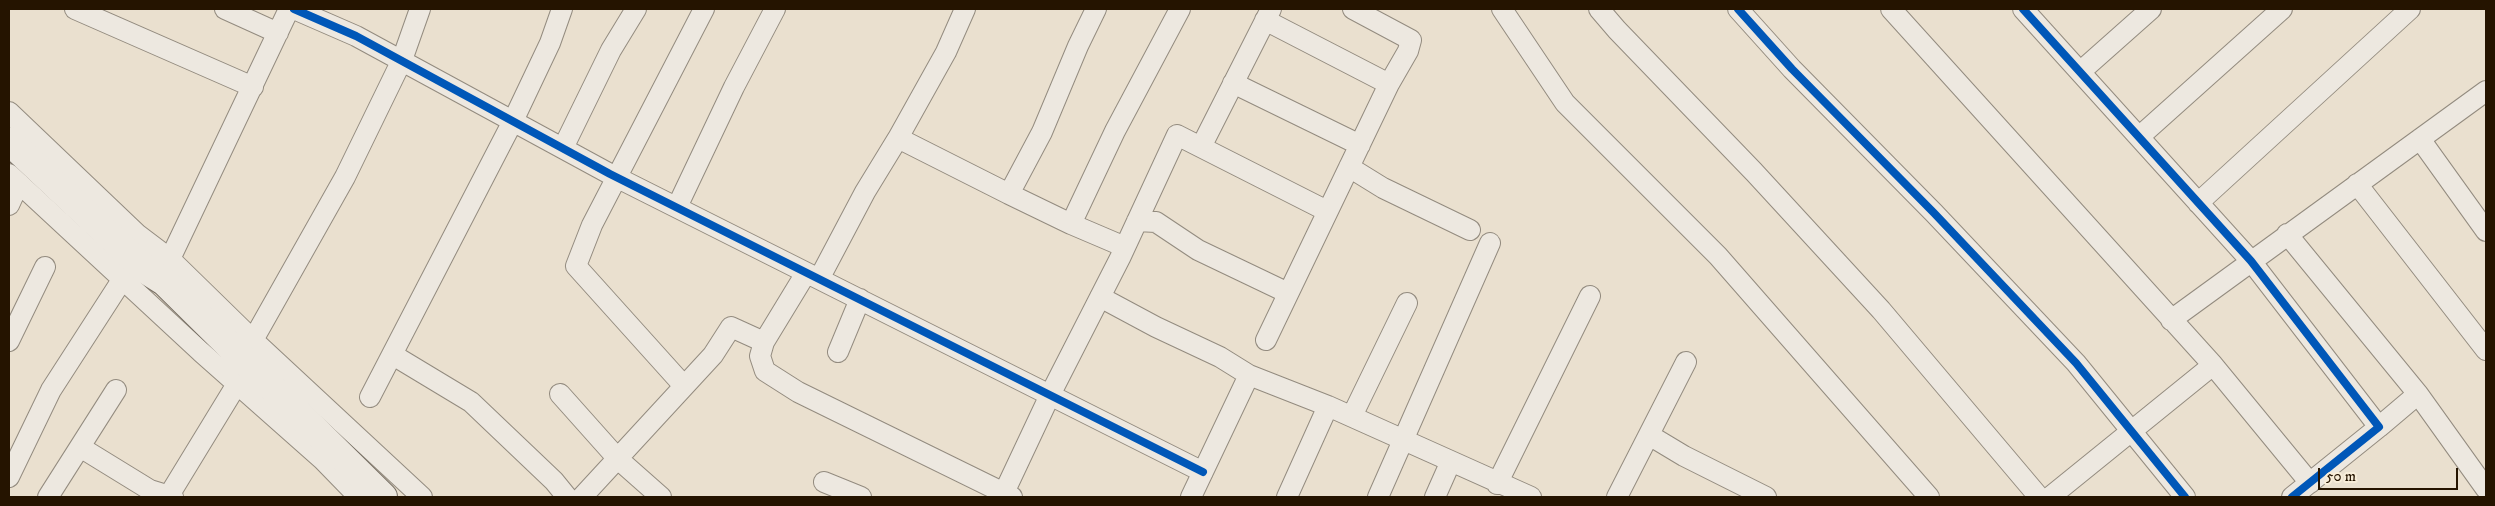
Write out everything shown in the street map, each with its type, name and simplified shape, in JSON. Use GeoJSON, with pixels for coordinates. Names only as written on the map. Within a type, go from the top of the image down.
{"type":"FeatureCollection","features":[{"type":"Feature","properties":{"kind":"main road"},"geometry":{"type":"LineString","coordinates":[[9,141],[22,175],[146,270],[165,282],[383,497]]}},
{"type":"Feature","properties":{"kind":"street"},"geometry":{"type":"LineString","coordinates":[[75,9],[254,87]]}},
{"type":"Feature","properties":{"kind":"street"},"geometry":{"type":"LineString","coordinates":[[225,9],[278,33]]}},
{"type":"Feature","properties":{"kind":"street"},"geometry":{"type":"LineString","coordinates":[[170,259],[254,87],[289,9]]}},
{"type":"Feature","properties":{"kind":"street"},"geometry":{"type":"LineString","coordinates":[[294,9],[356,36],[618,177],[1203,472]]}},
{"type":"Feature","properties":{"kind":"street"},"geometry":{"type":"LineString","coordinates":[[253,340],[345,177],[402,60],[420,9]]}},
{"type":"Feature","properties":{"kind":"street"},"geometry":{"type":"LineString","coordinates":[[370,397],[513,121],[550,43],[562,9]]}},
{"type":"Feature","properties":{"kind":"street"},"geometry":{"type":"LineString","coordinates":[[563,148],[611,50],[636,9]]}},
{"type":"Feature","properties":{"kind":"street"},"geometry":{"type":"LineString","coordinates":[[684,386],[576,266],[592,225],[704,9]]}},
{"type":"Feature","properties":{"kind":"street"},"geometry":{"type":"LineString","coordinates":[[677,206],[730,95],[775,9]]}},
{"type":"Feature","properties":{"kind":"street"},"geometry":{"type":"LineString","coordinates":[[965,9],[946,52],[898,138],[812,276],[764,342],[760,356],[765,371],[798,392],[1006,496],[1050,395],[1125,247],[1177,135],[1327,211]]}},
{"type":"Feature","properties":{"kind":"street"},"geometry":{"type":"LineString","coordinates":[[1009,194],[1042,132],[1096,9]]}},
{"type":"Feature","properties":{"kind":"street"},"geometry":{"type":"LineString","coordinates":[[1072,224],[1115,131],[1180,9]]}},
{"type":"Feature","properties":{"kind":"street"},"geometry":{"type":"LineString","coordinates":[[1266,340],[1327,211],[1408,51],[1411,40],[1353,9]]}},
{"type":"Feature","properties":{"kind":"street"},"geometry":{"type":"LineString","coordinates":[[1502,9],[1565,103],[1718,256],[1929,497]]}},
{"type":"Feature","properties":{"kind":"street"},"geometry":{"type":"LineString","coordinates":[[1599,9],[1616,30],[1754,172],[1881,310],[2039,497]]}},
{"type":"Feature","properties":{"kind":"street"},"geometry":{"type":"LineString","coordinates":[[1738,9],[1792,69],[1934,213],[2076,363],[2185,497]]}},
{"type":"Feature","properties":{"kind":"street"},"geometry":{"type":"LineString","coordinates":[[1891,9],[2213,365],[2310,483]]}},
{"type":"Feature","properties":{"kind":"street"},"geometry":{"type":"LineString","coordinates":[[2023,9],[2251,261],[2379,427]]}},
{"type":"Feature","properties":{"kind":"street"},"geometry":{"type":"LineString","coordinates":[[2080,72],[2151,9]]}},
{"type":"Feature","properties":{"kind":"street"},"geometry":{"type":"LineString","coordinates":[[2139,137],[2282,9]]}},
{"type":"Feature","properties":{"kind":"street"},"geometry":{"type":"LineString","coordinates":[[2198,203],[2410,9]]}},
{"type":"Feature","properties":{"kind":"street"},"geometry":{"type":"LineString","coordinates":[[1201,147],[1268,14],[1390,84]]}},
{"type":"Feature","properties":{"kind":"street"},"geometry":{"type":"LineString","coordinates":[[1233,83],[1360,145]]}},
{"type":"Feature","properties":{"kind":"street"},"geometry":{"type":"LineString","coordinates":[[2172,320],[2287,234],[2486,91]]}},
{"type":"Feature","properties":{"kind":"street"},"geometry":{"type":"LineString","coordinates":[[9,112],[137,234],[170,259],[253,340],[422,497]]}},
{"type":"Feature","properties":{"kind":"street"},"geometry":{"type":"LineString","coordinates":[[898,138],[1009,194],[1125,247]]}},
{"type":"Feature","properties":{"kind":"street"},"geometry":{"type":"LineString","coordinates":[[2420,139],[2486,230]]}},
{"type":"Feature","properties":{"kind":"street"},"geometry":{"type":"LineString","coordinates":[[1349,167],[1382,188],[1470,230]]}},
{"type":"Feature","properties":{"kind":"street"},"geometry":{"type":"LineString","coordinates":[[9,204],[22,175],[122,280],[323,460],[359,497]]}},
{"type":"Feature","properties":{"kind":"street"},"geometry":{"type":"LineString","coordinates":[[2357,184],[2486,350]]}},
{"type":"Feature","properties":{"kind":"street"},"geometry":{"type":"LineString","coordinates":[[1137,221],[1156,222],[1198,250],[1288,293]]}},
{"type":"Feature","properties":{"kind":"street"},"geometry":{"type":"LineString","coordinates":[[2287,234],[2418,394],[2486,489]]}},
{"type":"Feature","properties":{"kind":"street"},"geometry":{"type":"LineString","coordinates":[[1378,497],[1490,242]]}},
{"type":"Feature","properties":{"kind":"street"},"geometry":{"type":"LineString","coordinates":[[9,341],[46,268]]}},
{"type":"Feature","properties":{"kind":"street"},"geometry":{"type":"LineString","coordinates":[[9,476],[51,390],[122,280]]}},
{"type":"Feature","properties":{"kind":"street"},"geometry":{"type":"LineString","coordinates":[[1497,484],[1590,296]]}},
{"type":"Feature","properties":{"kind":"street"},"geometry":{"type":"LineString","coordinates":[[1100,297],[1156,327],[1220,357],[1249,375],[1352,416],[1405,439],[1497,484],[1531,497]]}},
{"type":"Feature","properties":{"kind":"street"},"geometry":{"type":"LineString","coordinates":[[838,352],[860,298]]}},
{"type":"Feature","properties":{"kind":"street"},"geometry":{"type":"LineString","coordinates":[[1352,416],[1407,303]]}},
{"type":"Feature","properties":{"kind":"street"},"geometry":{"type":"LineString","coordinates":[[582,497],[712,356],[731,327],[764,342]]}},
{"type":"Feature","properties":{"kind":"street"},"geometry":{"type":"LineString","coordinates":[[393,355],[471,402],[554,482],[567,497]]}},
{"type":"Feature","properties":{"kind":"street"},"geometry":{"type":"LineString","coordinates":[[1617,497],[1686,362]]}},
{"type":"Feature","properties":{"kind":"street"},"geometry":{"type":"LineString","coordinates":[[2050,497],[2213,365]]}},
{"type":"Feature","properties":{"kind":"street"},"geometry":{"type":"LineString","coordinates":[[1191,497],[1249,375]]}},
{"type":"Feature","properties":{"kind":"street"},"geometry":{"type":"LineString","coordinates":[[80,448],[150,490],[170,496],[237,384]]}},
{"type":"Feature","properties":{"kind":"street"},"geometry":{"type":"LineString","coordinates":[[48,497],[116,390]]}},
{"type":"Feature","properties":{"kind":"street"},"geometry":{"type":"LineString","coordinates":[[560,394],[618,459],[661,497]]}},
{"type":"Feature","properties":{"kind":"street"},"geometry":{"type":"LineString","coordinates":[[2292,497],[2418,394]]}},
{"type":"Feature","properties":{"kind":"street"},"geometry":{"type":"LineString","coordinates":[[1287,497],[1328,406]]}},
{"type":"Feature","properties":{"kind":"street"},"geometry":{"type":"LineString","coordinates":[[1648,435],[1684,456],[1764,497]]}},
{"type":"Feature","properties":{"kind":"street"},"geometry":{"type":"LineString","coordinates":[[1435,497],[1451,461]]}},
{"type":"Feature","properties":{"kind":"street"},"geometry":{"type":"LineString","coordinates":[[824,482],[861,497]]}},
{"type":"Feature","properties":{"kind":"cycle path"},"geometry":{"type":"LineString","coordinates":[[294,9],[356,36],[610,174],[1203,472]]}},
{"type":"Feature","properties":{"kind":"cycle path"},"geometry":{"type":"LineString","coordinates":[[1738,9],[1792,69],[1934,213],[2076,363],[2185,497]]}},
{"type":"Feature","properties":{"kind":"cycle path"},"geometry":{"type":"LineString","coordinates":[[2023,9],[2251,261],[2379,427],[2292,497]]}}]}
